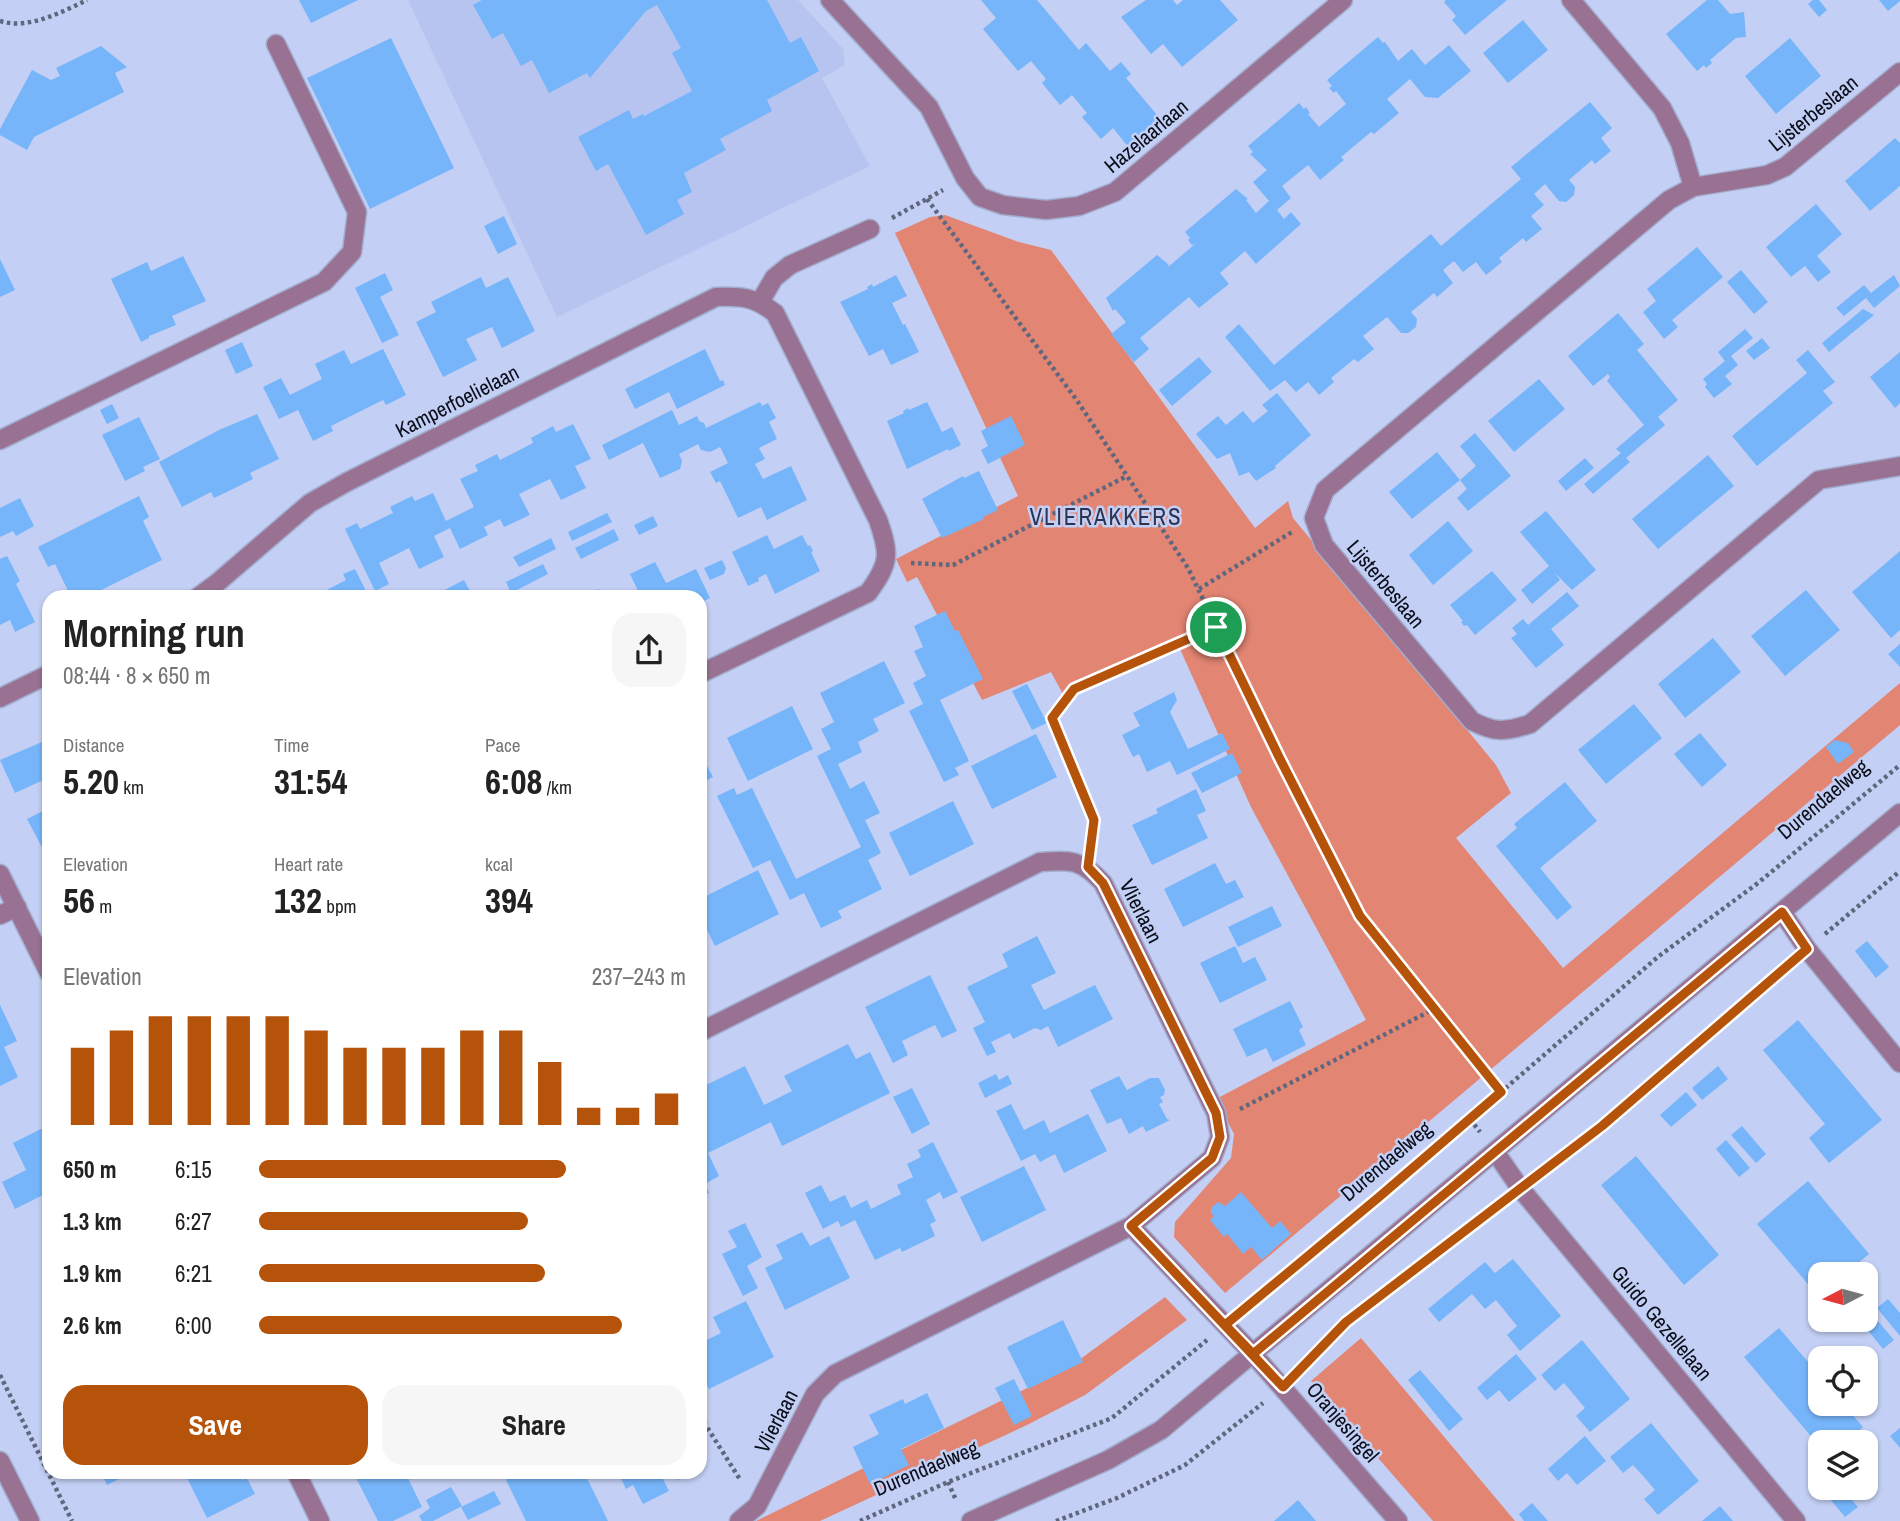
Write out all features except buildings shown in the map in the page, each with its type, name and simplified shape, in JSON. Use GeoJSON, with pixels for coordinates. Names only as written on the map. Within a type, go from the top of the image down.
{"type":"FeatureCollection","features":[{"type":"Feature","properties":{"kind":"street","name":"Hazelaarlaan"},"geometry":{"type":"LineString","coordinates":[[830,0],[929,107],[965,178],[980,197],[1003,205],[1035,209],[1079,206],[1115,192],[1343,0]]}},
{"type":"Feature","properties":{"kind":"street"},"geometry":{"type":"LineString","coordinates":[[1571,0],[1662,108],[1680,143],[1693,187]]}},
{"type":"Feature","properties":{"kind":"street"},"geometry":{"type":"LineString","coordinates":[[0,440],[324,282],[352,252],[357,212],[276,44]]}},
{"type":"Feature","properties":{"kind":"street","name":"Lijsterbeslaan"},"geometry":{"type":"LineString","coordinates":[[1900,72],[1786,167],[1767,175],[1693,187],[1669,200],[1325,490],[1314,518],[1324,545],[1472,721],[1490,730],[1511,730],[1530,724],[1819,480],[1900,466]]}},
{"type":"Feature","properties":{"kind":"street"},"geometry":{"type":"LineString","coordinates":[[707,671],[868,593],[884,571],[887,546],[878,520],[775,313],[760,302],[774,278],[790,265],[870,229]]}},
{"type":"Feature","properties":{"kind":"street","name":"Kamperfoelielaan"},"geometry":{"type":"LineString","coordinates":[[208,590],[310,503],[347,482],[716,297],[739,296],[760,302]]}},
{"type":"Feature","properties":{"kind":"street"},"geometry":{"type":"LineString","coordinates":[[0,698],[42,677]]}},
{"type":"Feature","properties":{"kind":"street"},"geometry":{"type":"LineString","coordinates":[[971,1521],[1108,1460],[1161,1430],[1900,813]]}},
{"type":"Feature","properties":{"kind":"street"},"geometry":{"type":"LineString","coordinates":[[707,1028],[1040,862],[1066,860],[1088,867]]}},
{"type":"Feature","properties":{"kind":"street","name":"Vlierlaan"},"geometry":{"type":"LineString","coordinates":[[739,1521],[757,1506],[815,1394],[835,1374],[1131,1226],[1212,1158],[1220,1137],[1216,1113],[1103,883],[1088,867]]}},
{"type":"Feature","properties":{"kind":"street"},"geometry":{"type":"LineString","coordinates":[[0,874],[42,959]]}},
{"type":"Feature","properties":{"kind":"street"},"geometry":{"type":"LineString","coordinates":[[0,915],[17,907]]}},
{"type":"Feature","properties":{"kind":"street"},"geometry":{"type":"LineString","coordinates":[[1782,912],[1807,949],[1900,1063]]}},
{"type":"Feature","properties":{"kind":"street","name":"Guido Gezellelaan"},"geometry":{"type":"LineString","coordinates":[[1496,1153],[1520,1188],[1796,1521]]}},
{"type":"Feature","properties":{"kind":"street"},"geometry":{"type":"LineString","coordinates":[[1131,1226],[1253,1354]]}},
{"type":"Feature","properties":{"kind":"street","name":"Oranjesingel"},"geometry":{"type":"LineString","coordinates":[[1253,1354],[1398,1521]]}},
{"type":"Feature","properties":{"kind":"street"},"geometry":{"type":"LineString","coordinates":[[0,1461],[30,1521]]}},
{"type":"Feature","properties":{"kind":"street"},"geometry":{"type":"LineString","coordinates":[[299,1479],[320,1521]]}},
{"type":"Feature","properties":{"kind":"path"},"geometry":{"type":"LineString","coordinates":[[0,20],[35,21],[87,0]]}},
{"type":"Feature","properties":{"kind":"path"},"geometry":{"type":"LineString","coordinates":[[870,229],[965,178]]}},
{"type":"Feature","properties":{"kind":"path"},"geometry":{"type":"LineString","coordinates":[[927,199],[1076,399],[1188,568],[1280,759],[1360,916],[1501,1092]]}},
{"type":"Feature","properties":{"kind":"path"},"geometry":{"type":"LineString","coordinates":[[885,561],[953,565],[1127,476]]}},
{"type":"Feature","properties":{"kind":"path"},"geometry":{"type":"LineString","coordinates":[[1199,589],[1314,518]]}},
{"type":"Feature","properties":{"kind":"path"},"geometry":{"type":"LineString","coordinates":[[1088,867],[1094,820],[1052,718],[1074,689],[1216,627]]}},
{"type":"Feature","properties":{"kind":"path","name":"Durendaelweg"},"geometry":{"type":"LineString","coordinates":[[860,1521],[948,1482],[1112,1418],[1379,1197],[1659,956],[1758,883],[1900,765]]}},
{"type":"Feature","properties":{"kind":"path"},"geometry":{"type":"LineString","coordinates":[[1056,1521],[1116,1498],[1185,1465],[1283,1387],[1346,1322],[1602,1126],[1900,871]]}},
{"type":"Feature","properties":{"kind":"path"},"geometry":{"type":"LineString","coordinates":[[1217,1121],[1434,1009]]}},
{"type":"Feature","properties":{"kind":"path"},"geometry":{"type":"LineString","coordinates":[[0,1375],[42,1460]]}},
{"type":"Feature","properties":{"kind":"path"},"geometry":{"type":"LineString","coordinates":[[707,1427],[757,1506]]}},
{"type":"Feature","properties":{"kind":"path"},"geometry":{"type":"LineString","coordinates":[[51,1479],[72,1521]]}},
{"type":"Feature","properties":{"kind":"shaded area"},"geometry":{"type":"Polygon","coordinates":[[[408,0],[798,0],[843,49],[845,65],[822,78],[870,166],[557,317],[408,0]]]}},
{"type":"Feature","properties":{"kind":"shaded area"},"geometry":{"type":"Polygon","coordinates":[[[945,215],[1019,242],[1051,250],[1255,528],[1288,501],[1293,518],[1496,765],[1511,793],[1456,838],[1563,968],[1900,683],[1900,725],[1225,1293],[1174,1237],[1175,1222],[1231,1158],[1234,1134],[1216,1099],[1366,1020],[1251,807],[1180,649],[1065,698],[1051,672],[982,700],[917,577],[907,582],[896,559],[1018,496],[895,233],[930,217],[945,215]]]}},
{"type":"Feature","properties":{"kind":"shaded area"},"geometry":{"type":"Polygon","coordinates":[[[1165,1297],[1187,1320],[1085,1395],[1027,1425],[820,1521],[756,1521],[1068,1368],[1165,1297]]]}},
{"type":"Feature","properties":{"kind":"shaded area"},"geometry":{"type":"Polygon","coordinates":[[[1361,1338],[1515,1521],[1433,1521],[1311,1381],[1361,1338]]]}},
{"type":"Feature","properties":{"kind":"district","name":"VLIERAKKERS"},"geometry":{"type":"Point","coordinates":[1106,516]}},
{"type":"Feature","properties":{"kind":"route"},"geometry":{"type":"LineString","coordinates":[[1216,627],[1360,916],[1501,1092],[1225,1325],[1253,1354],[1782,912],[1807,949],[1602,1126],[1346,1322],[1283,1387],[1131,1226],[1212,1158],[1220,1137],[1216,1113],[1103,883],[1088,867],[1094,820],[1052,718],[1074,689],[1216,627]]}}]}
